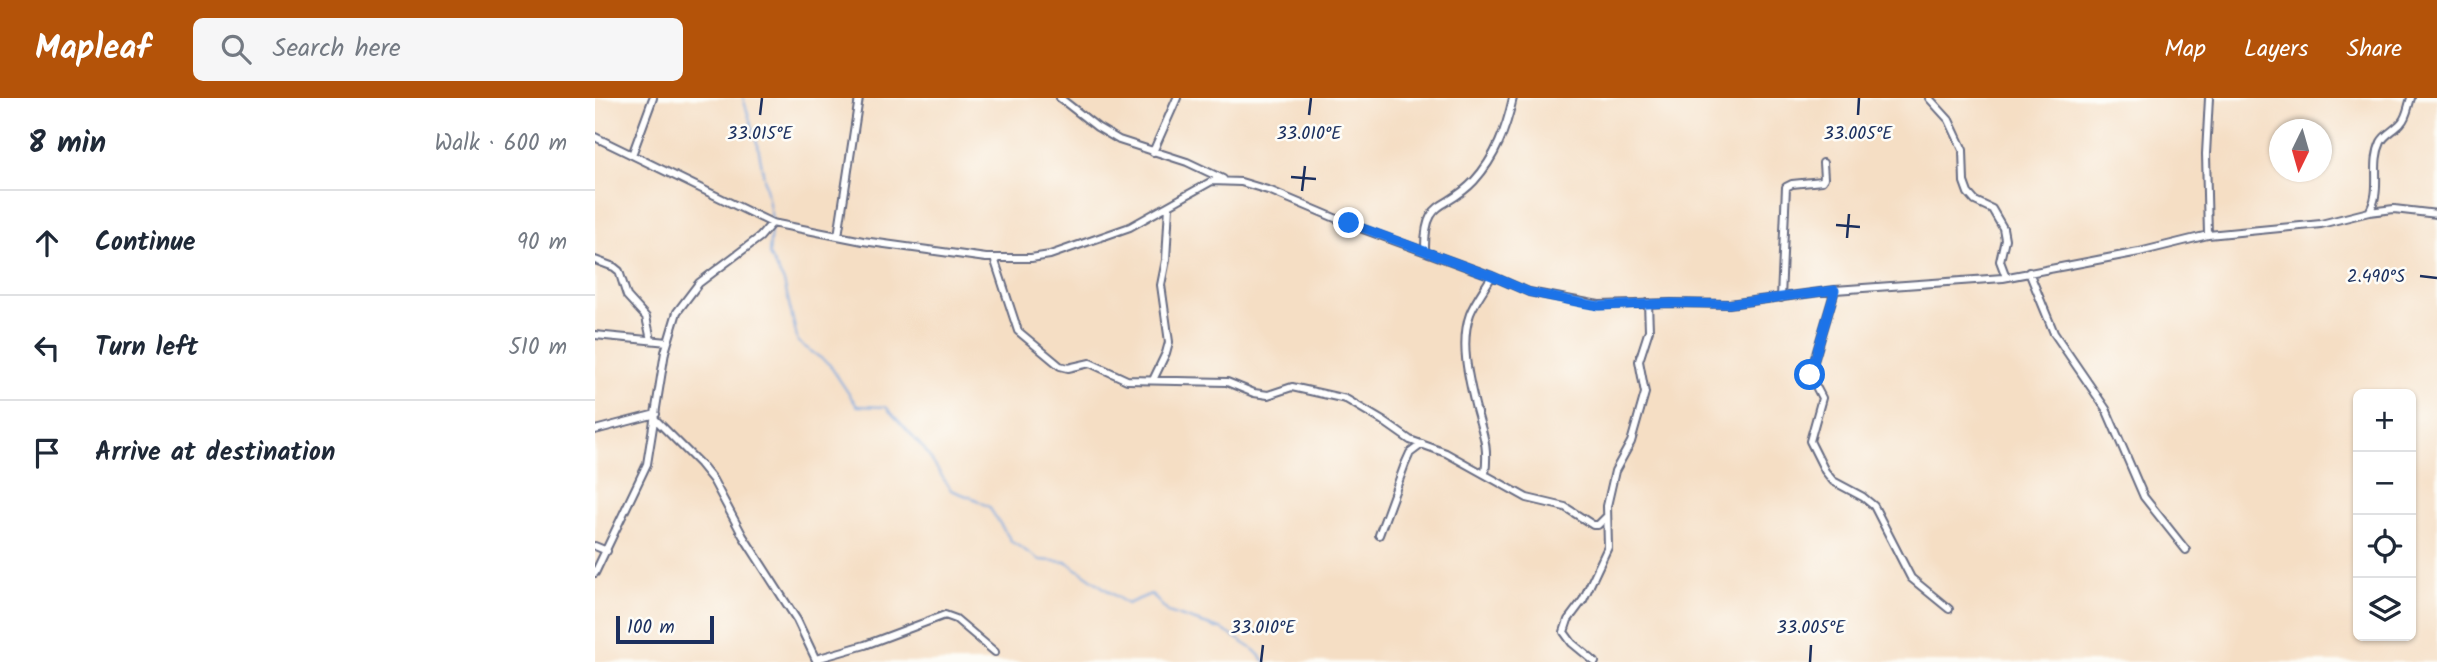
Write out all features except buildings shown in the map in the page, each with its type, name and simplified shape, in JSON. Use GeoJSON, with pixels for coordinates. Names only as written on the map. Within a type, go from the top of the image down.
{"type":"FeatureCollection","features":[{"type":"Feature","properties":{"kind":"street"},"geometry":{"type":"LineString","coordinates":[[632,155],[653,98]]}},
{"type":"Feature","properties":{"kind":"street"},"geometry":{"type":"LineString","coordinates":[[838,236],[859,98]]}},
{"type":"Feature","properties":{"kind":"street"},"geometry":{"type":"LineString","coordinates":[[1060,98],[1097,127],[1119,140],[1187,162],[1224,180],[1271,191],[1536,294],[1599,306],[1648,303],[1729,304],[1835,290],[2006,277],[2139,252],[2209,235],[2321,224],[2369,212],[2403,209],[2437,214]]}},
{"type":"Feature","properties":{"kind":"street"},"geometry":{"type":"LineString","coordinates":[[1153,152],[1177,98]]}},
{"type":"Feature","properties":{"kind":"street"},"geometry":{"type":"LineString","coordinates":[[1426,251],[1427,221],[1434,210],[1472,183],[1490,160],[1505,132],[1513,98]]}},
{"type":"Feature","properties":{"kind":"street"},"geometry":{"type":"LineString","coordinates":[[1929,98],[1949,120],[1963,149],[1964,182],[1968,193],[1975,201],[1992,209],[2003,228],[2005,239],[2000,261],[2006,277]]}},
{"type":"Feature","properties":{"kind":"street"},"geometry":{"type":"LineString","coordinates":[[2209,98],[2206,154],[2209,235]]}},
{"type":"Feature","properties":{"kind":"street"},"geometry":{"type":"LineString","coordinates":[[2369,212],[2377,193],[2375,172],[2380,145],[2383,139],[2403,122],[2411,98]]}},
{"type":"Feature","properties":{"kind":"street"},"geometry":{"type":"LineString","coordinates":[[595,137],[772,223],[948,254],[994,258],[1050,255],[1122,230],[1202,186],[1224,180]]}},
{"type":"Feature","properties":{"kind":"street"},"geometry":{"type":"LineString","coordinates":[[1781,298],[1786,187],[1822,181],[1823,163]]}},
{"type":"Feature","properties":{"kind":"street"},"geometry":{"type":"LineString","coordinates":[[1153,380],[1169,342],[1161,285],[1169,206]]}},
{"type":"Feature","properties":{"kind":"street"},"geometry":{"type":"LineString","coordinates":[[595,573],[647,464],[668,342],[677,312],[699,283],[760,237],[772,223]]}},
{"type":"Feature","properties":{"kind":"street"},"geometry":{"type":"LineString","coordinates":[[994,258],[1018,331],[1051,362],[1068,368],[1090,363],[1123,379],[1227,382],[1268,395],[1294,387],[1319,395],[1346,399],[1410,440],[1446,453],[1527,498],[1565,507],[1593,524],[1598,524],[1607,517]]}},
{"type":"Feature","properties":{"kind":"street"},"geometry":{"type":"LineString","coordinates":[[595,260],[619,271],[627,296],[646,317],[651,340]]}},
{"type":"Feature","properties":{"kind":"street"},"geometry":{"type":"LineString","coordinates":[[2029,272],[2054,332],[2103,402],[2144,497],[2186,550]]}},
{"type":"Feature","properties":{"kind":"street"},"geometry":{"type":"LineString","coordinates":[[1485,474],[1488,454],[1475,405],[1465,335],[1472,310],[1492,276]]}},
{"type":"Feature","properties":{"kind":"street"},"geometry":{"type":"LineString","coordinates":[[1835,290],[1810,375],[1822,398],[1811,435],[1811,447],[1833,481],[1874,506],[1911,578],[1949,609]]}},
{"type":"Feature","properties":{"kind":"street"},"geometry":{"type":"LineString","coordinates":[[1595,662],[1572,643],[1564,632],[1568,620],[1583,600],[1606,553],[1609,541],[1607,517],[1615,471],[1630,446],[1646,393],[1639,361],[1649,330],[1648,303]]}},
{"type":"Feature","properties":{"kind":"street"},"geometry":{"type":"LineString","coordinates":[[595,335],[668,342]]}},
{"type":"Feature","properties":{"kind":"street"},"geometry":{"type":"LineString","coordinates":[[595,430],[656,417]]}},
{"type":"Feature","properties":{"kind":"street"},"geometry":{"type":"LineString","coordinates":[[656,417],[713,480],[743,536],[797,620],[816,660],[866,645],[945,615],[956,619],[995,652]]}},
{"type":"Feature","properties":{"kind":"street"},"geometry":{"type":"LineString","coordinates":[[1379,535],[1405,464],[1411,453],[1422,444]]}},
{"type":"Feature","properties":{"kind":"street"},"geometry":{"type":"LineString","coordinates":[[595,546],[607,551]]}},
{"type":"Feature","properties":{"kind":"waterway"},"geometry":{"type":"LineString","coordinates":[[743,98],[758,146],[772,219]]}},
{"type":"Feature","properties":{"kind":"waterway"},"geometry":{"type":"LineString","coordinates":[[771,228],[769,255],[784,282],[798,342],[829,364],[857,406],[886,407],[924,449],[951,490],[989,507],[1012,542],[1040,560],[1067,562],[1127,604],[1151,594],[1168,612],[1223,630],[1253,649],[1266,662]]}},
{"type":"Feature","properties":{"kind":"route"},"geometry":{"type":"LineString","coordinates":[[1349,223],[1529,292],[1599,306],[1729,304],[1835,290],[1810,375]]}}]}
